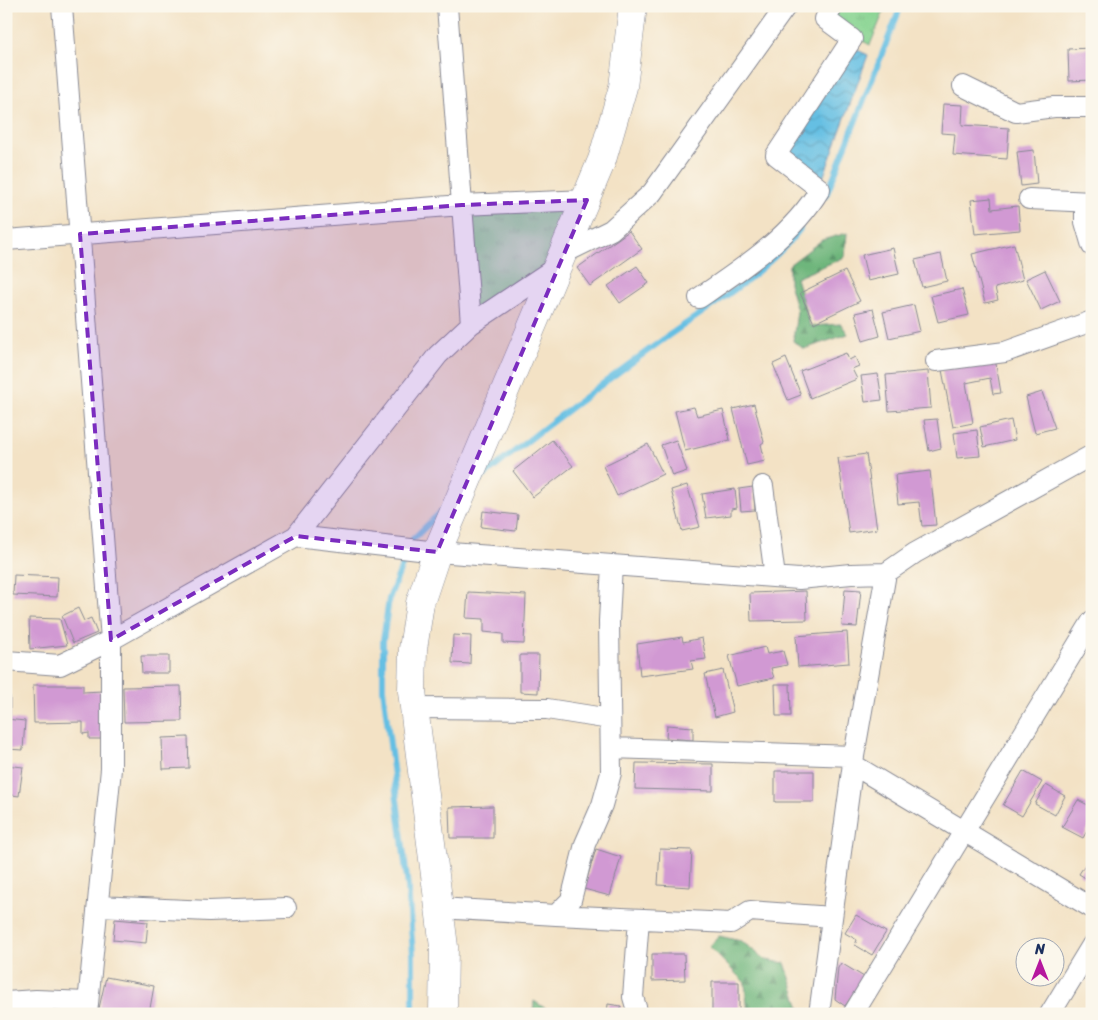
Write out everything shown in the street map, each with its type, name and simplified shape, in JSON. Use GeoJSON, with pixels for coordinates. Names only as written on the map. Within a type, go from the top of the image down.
{"type":"FeatureCollection","features":[{"type":"Feature","properties":{"kind":"street"},"geometry":{"type":"LineString","coordinates":[[6,1002],[36,1000],[87,1008],[112,769],[112,640],[62,6]]}},
{"type":"Feature","properties":{"kind":"street"},"geometry":{"type":"LineString","coordinates":[[447,6],[471,324]]}},
{"type":"Feature","properties":{"kind":"street"},"geometry":{"type":"LineString","coordinates":[[443,1014],[444,947],[414,708],[413,649],[420,603],[437,552],[587,200],[602,160],[624,87],[633,6]]}},
{"type":"Feature","properties":{"kind":"street"},"geometry":{"type":"LineString","coordinates":[[6,661],[60,665],[112,640],[296,536],[438,355],[471,324],[561,260],[611,230],[652,193],[786,6]]}},
{"type":"Feature","properties":{"kind":"street"},"geometry":{"type":"LineString","coordinates":[[699,298],[747,265],[792,226],[820,190],[776,155],[852,39],[825,19],[833,6]]}},
{"type":"Feature","properties":{"kind":"street"},"geometry":{"type":"LineString","coordinates":[[963,86],[1016,112],[1054,107],[1092,107]]}},
{"type":"Feature","properties":{"kind":"street"},"geometry":{"type":"LineString","coordinates":[[1028,199],[1088,202],[1085,222],[1092,246]]}},
{"type":"Feature","properties":{"kind":"street"},"geometry":{"type":"LineString","coordinates":[[6,240],[462,205],[587,200]]}},
{"type":"Feature","properties":{"kind":"street"},"geometry":{"type":"LineString","coordinates":[[936,361],[1005,352],[1092,321]]}},
{"type":"Feature","properties":{"kind":"street"},"geometry":{"type":"LineString","coordinates":[[296,536],[437,552],[799,579],[886,573],[915,553],[1092,456]]}},
{"type":"Feature","properties":{"kind":"street"},"geometry":{"type":"LineString","coordinates":[[763,486],[775,577]]}},
{"type":"Feature","properties":{"kind":"street"},"geometry":{"type":"LineString","coordinates":[[556,915],[571,900],[586,844],[602,806],[611,773],[609,621],[612,565]]}},
{"type":"Feature","properties":{"kind":"street"},"geometry":{"type":"LineString","coordinates":[[819,1014],[853,760],[886,573]]}},
{"type":"Feature","properties":{"kind":"street"},"geometry":{"type":"LineString","coordinates":[[852,1014],[1092,621]]}},
{"type":"Feature","properties":{"kind":"street"},"geometry":{"type":"LineString","coordinates":[[414,708],[546,710],[610,719]]}},
{"type":"Feature","properties":{"kind":"street"},"geometry":{"type":"LineString","coordinates":[[611,748],[853,760],[963,831],[1092,908]]}},
{"type":"Feature","properties":{"kind":"street"},"geometry":{"type":"LineString","coordinates":[[98,906],[209,911],[286,908]]}},
{"type":"Feature","properties":{"kind":"street"},"geometry":{"type":"LineString","coordinates":[[439,908],[731,923],[750,911],[832,917]]}},
{"type":"Feature","properties":{"kind":"street"},"geometry":{"type":"LineString","coordinates":[[638,1014],[633,997],[639,919]]}},
{"type":"Feature","properties":{"kind":"street"},"geometry":{"type":"LineString","coordinates":[[1050,1014],[1092,945]]}},
{"type":"Feature","properties":{"kind":"highlighted area"},"geometry":{"type":"Polygon","coordinates":[[[587,200],[437,552],[296,536],[111,640],[80,234],[462,205],[587,200]]]}},
{"type":"Feature","properties":{"kind":"green space"},"geometry":{"type":"Polygon","coordinates":[[[833,6],[886,6],[870,45],[825,19],[833,6]]]}},
{"type":"Feature","properties":{"kind":"green space"},"geometry":{"type":"Polygon","coordinates":[[[587,200],[558,266],[471,314],[462,205],[587,200]]]}},
{"type":"Feature","properties":{"kind":"green space"},"geometry":{"type":"Polygon","coordinates":[[[847,233],[845,257],[796,278],[810,326],[841,324],[848,334],[804,349],[793,341],[797,311],[789,283],[789,265],[822,240],[847,233]]]}},
{"type":"Feature","properties":{"kind":"green space"},"geometry":{"type":"Polygon","coordinates":[[[719,936],[741,941],[766,960],[785,963],[802,1014],[748,1014],[745,983],[709,947],[719,936]]]}},
{"type":"Feature","properties":{"kind":"green space"},"geometry":{"type":"Polygon","coordinates":[[[534,1001],[554,1014],[533,1014],[534,1001]]]}},
{"type":"Feature","properties":{"kind":"water"},"geometry":{"type":"Polygon","coordinates":[[[853,48],[868,55],[823,178],[790,151],[853,48]]]}},
{"type":"Feature","properties":{"kind":"building"},"geometry":{"type":"Polygon","coordinates":[[[1092,48],[1092,80],[1069,81],[1068,49],[1092,48]]]}},
{"type":"Feature","properties":{"kind":"building"},"geometry":{"type":"Polygon","coordinates":[[[943,104],[963,105],[962,125],[1009,128],[1007,159],[953,155],[955,134],[941,133],[943,104]]]}},
{"type":"Feature","properties":{"kind":"building"},"geometry":{"type":"Polygon","coordinates":[[[1034,150],[1037,184],[1021,186],[1017,152],[1034,150]]]}},
{"type":"Feature","properties":{"kind":"building"},"geometry":{"type":"Polygon","coordinates":[[[991,198],[992,209],[1018,206],[1020,230],[975,234],[971,200],[991,198]]]}},
{"type":"Feature","properties":{"kind":"building"},"geometry":{"type":"Polygon","coordinates":[[[629,231],[642,249],[590,286],[577,268],[629,231]]]}},
{"type":"Feature","properties":{"kind":"building"},"geometry":{"type":"Polygon","coordinates":[[[1014,244],[1023,280],[995,288],[998,300],[985,303],[972,254],[1014,244]]]}},
{"type":"Feature","properties":{"kind":"building"},"geometry":{"type":"Polygon","coordinates":[[[893,248],[899,274],[868,281],[862,255],[893,248]]]}},
{"type":"Feature","properties":{"kind":"building"},"geometry":{"type":"Polygon","coordinates":[[[941,254],[947,281],[922,287],[915,260],[941,254]]]}},
{"type":"Feature","properties":{"kind":"building"},"geometry":{"type":"Polygon","coordinates":[[[637,266],[649,283],[620,303],[608,286],[637,266]]]}},
{"type":"Feature","properties":{"kind":"building"},"geometry":{"type":"Polygon","coordinates":[[[1045,270],[1060,301],[1041,310],[1026,279],[1045,270]]]}},
{"type":"Feature","properties":{"kind":"building"},"geometry":{"type":"Polygon","coordinates":[[[845,271],[860,301],[814,323],[800,293],[845,271]]]}},
{"type":"Feature","properties":{"kind":"building"},"geometry":{"type":"Polygon","coordinates":[[[962,289],[969,315],[938,322],[931,296],[962,289]]]}},
{"type":"Feature","properties":{"kind":"building"},"geometry":{"type":"Polygon","coordinates":[[[914,305],[920,331],[889,338],[883,312],[914,305]]]}},
{"type":"Feature","properties":{"kind":"building"},"geometry":{"type":"Polygon","coordinates":[[[873,309],[880,336],[863,341],[855,313],[873,309]]]}},
{"type":"Feature","properties":{"kind":"building"},"geometry":{"type":"Polygon","coordinates":[[[846,353],[849,360],[855,357],[859,366],[852,369],[857,379],[810,398],[800,371],[846,353]]]}},
{"type":"Feature","properties":{"kind":"building"},"geometry":{"type":"Polygon","coordinates":[[[786,358],[801,395],[788,400],[773,364],[786,358]]]}},
{"type":"Feature","properties":{"kind":"building"},"geometry":{"type":"Polygon","coordinates":[[[990,361],[996,364],[1001,393],[993,394],[990,378],[966,383],[973,423],[953,427],[942,370],[990,361]]]}},
{"type":"Feature","properties":{"kind":"building"},"geometry":{"type":"Polygon","coordinates":[[[928,371],[931,408],[889,411],[886,375],[928,371]]]}},
{"type":"Feature","properties":{"kind":"building"},"geometry":{"type":"Polygon","coordinates":[[[878,374],[882,400],[865,402],[861,376],[878,374]]]}},
{"type":"Feature","properties":{"kind":"building"},"geometry":{"type":"Polygon","coordinates":[[[1042,392],[1055,428],[1035,433],[1026,397],[1042,392]]]}},
{"type":"Feature","properties":{"kind":"building"},"geometry":{"type":"Polygon","coordinates":[[[754,404],[764,442],[761,444],[765,461],[747,465],[733,409],[754,404]]]}},
{"type":"Feature","properties":{"kind":"building"},"geometry":{"type":"Polygon","coordinates":[[[694,407],[697,416],[723,410],[730,440],[685,451],[675,411],[694,407]]]}},
{"type":"Feature","properties":{"kind":"building"},"geometry":{"type":"Polygon","coordinates":[[[937,419],[941,448],[929,451],[924,420],[937,419]]]}},
{"type":"Feature","properties":{"kind":"building"},"geometry":{"type":"Polygon","coordinates":[[[1011,420],[1015,440],[984,447],[980,427],[1011,420]]]}},
{"type":"Feature","properties":{"kind":"building"},"geometry":{"type":"Polygon","coordinates":[[[977,430],[980,456],[957,458],[954,433],[977,430]]]}},
{"type":"Feature","properties":{"kind":"building"},"geometry":{"type":"Polygon","coordinates":[[[552,440],[573,466],[533,497],[513,471],[552,440]]]}},
{"type":"Feature","properties":{"kind":"building"},"geometry":{"type":"Polygon","coordinates":[[[676,440],[687,471],[672,476],[661,445],[676,440]]]}},
{"type":"Feature","properties":{"kind":"building"},"geometry":{"type":"Polygon","coordinates":[[[648,444],[663,474],[617,496],[603,466],[648,444]]]}},
{"type":"Feature","properties":{"kind":"building"},"geometry":{"type":"Polygon","coordinates":[[[866,454],[877,529],[849,533],[838,458],[866,454]]]}},
{"type":"Feature","properties":{"kind":"building"},"geometry":{"type":"Polygon","coordinates":[[[930,471],[936,525],[922,526],[919,502],[898,504],[895,475],[930,471]]]}},
{"type":"Feature","properties":{"kind":"building"},"geometry":{"type":"Polygon","coordinates":[[[687,485],[700,527],[682,531],[671,490],[687,485]]]}},
{"type":"Feature","properties":{"kind":"building"},"geometry":{"type":"Polygon","coordinates":[[[753,487],[755,510],[741,511],[739,489],[753,487]]]}},
{"type":"Feature","properties":{"kind":"building"},"geometry":{"type":"Polygon","coordinates":[[[735,489],[737,508],[731,509],[731,515],[706,518],[702,494],[735,489]]]}},
{"type":"Feature","properties":{"kind":"building"},"geometry":{"type":"Polygon","coordinates":[[[9,504],[10,520],[6,520],[6,505],[9,504]]]}},
{"type":"Feature","properties":{"kind":"building"},"geometry":{"type":"Polygon","coordinates":[[[483,511],[518,515],[516,531],[481,527],[483,511]]]}},
{"type":"Feature","properties":{"kind":"building"},"geometry":{"type":"Polygon","coordinates":[[[14,575],[58,577],[57,597],[13,595],[14,575]]]}},
{"type":"Feature","properties":{"kind":"building"},"geometry":{"type":"Polygon","coordinates":[[[845,589],[861,590],[857,627],[842,626],[845,589]]]}},
{"type":"Feature","properties":{"kind":"building"},"geometry":{"type":"Polygon","coordinates":[[[806,591],[807,620],[751,621],[750,593],[806,591]]]}},
{"type":"Feature","properties":{"kind":"building"},"geometry":{"type":"Polygon","coordinates":[[[468,592],[526,595],[524,644],[503,643],[503,634],[484,632],[484,619],[466,618],[468,592]]]}},
{"type":"Feature","properties":{"kind":"building"},"geometry":{"type":"Polygon","coordinates":[[[78,608],[84,621],[91,618],[97,633],[73,643],[62,616],[78,608]]]}},
{"type":"Feature","properties":{"kind":"building"},"geometry":{"type":"Polygon","coordinates":[[[29,618],[60,619],[67,645],[30,649],[29,618]]]}},
{"type":"Feature","properties":{"kind":"building"},"geometry":{"type":"Polygon","coordinates":[[[847,632],[849,663],[798,667],[796,636],[847,632]]]}},
{"type":"Feature","properties":{"kind":"building"},"geometry":{"type":"Polygon","coordinates":[[[453,635],[471,636],[470,664],[452,663],[453,635]]]}},
{"type":"Feature","properties":{"kind":"building"},"geometry":{"type":"Polygon","coordinates":[[[682,637],[683,642],[702,638],[706,659],[691,661],[693,669],[640,676],[637,644],[682,637]]]}},
{"type":"Feature","properties":{"kind":"building"},"geometry":{"type":"Polygon","coordinates":[[[765,647],[767,654],[783,651],[787,665],[771,668],[774,678],[737,686],[729,656],[765,647]]]}},
{"type":"Feature","properties":{"kind":"building"},"geometry":{"type":"Polygon","coordinates":[[[520,655],[539,655],[538,693],[520,692],[520,655]]]}},
{"type":"Feature","properties":{"kind":"building"},"geometry":{"type":"Polygon","coordinates":[[[141,656],[169,656],[169,673],[142,673],[141,656]]]}},
{"type":"Feature","properties":{"kind":"building"},"geometry":{"type":"Polygon","coordinates":[[[723,670],[733,712],[715,717],[705,674],[723,670]]]}},
{"type":"Feature","properties":{"kind":"building"},"geometry":{"type":"Polygon","coordinates":[[[775,684],[790,684],[791,716],[776,716],[775,684]]]}},
{"type":"Feature","properties":{"kind":"building"},"geometry":{"type":"Polygon","coordinates":[[[33,685],[83,685],[83,692],[102,691],[102,739],[89,739],[89,733],[83,734],[83,722],[34,723],[33,685]]]}},
{"type":"Feature","properties":{"kind":"building"},"geometry":{"type":"Polygon","coordinates":[[[181,686],[182,721],[124,722],[123,687],[181,686]]]}},
{"type":"Feature","properties":{"kind":"building"},"geometry":{"type":"Polygon","coordinates":[[[6,696],[10,696],[10,718],[6,718],[6,696]]]}},
{"type":"Feature","properties":{"kind":"building"},"geometry":{"type":"Polygon","coordinates":[[[6,719],[25,721],[23,750],[6,749],[6,719]]]}},
{"type":"Feature","properties":{"kind":"building"},"geometry":{"type":"Polygon","coordinates":[[[667,725],[693,727],[693,740],[666,738],[667,725]]]}},
{"type":"Feature","properties":{"kind":"building"},"geometry":{"type":"Polygon","coordinates":[[[188,737],[189,768],[163,769],[162,738],[188,737]]]}},
{"type":"Feature","properties":{"kind":"building"},"geometry":{"type":"Polygon","coordinates":[[[636,763],[713,764],[713,791],[635,789],[636,763]]]}},
{"type":"Feature","properties":{"kind":"building"},"geometry":{"type":"Polygon","coordinates":[[[6,765],[23,767],[19,796],[6,794],[6,765]]]}},
{"type":"Feature","properties":{"kind":"building"},"geometry":{"type":"Polygon","coordinates":[[[775,771],[814,771],[814,802],[775,802],[775,771]]]}},
{"type":"Feature","properties":{"kind":"building"},"geometry":{"type":"Polygon","coordinates":[[[1023,771],[1042,782],[1022,816],[1003,805],[1023,771]]]}},
{"type":"Feature","properties":{"kind":"building"},"geometry":{"type":"Polygon","coordinates":[[[1046,785],[1065,796],[1055,815],[1035,804],[1046,785]]]}},
{"type":"Feature","properties":{"kind":"building"},"geometry":{"type":"Polygon","coordinates":[[[1078,800],[1092,807],[1092,822],[1083,838],[1062,827],[1078,800]]]}},
{"type":"Feature","properties":{"kind":"building"},"geometry":{"type":"Polygon","coordinates":[[[493,806],[493,838],[450,838],[449,807],[493,806]]]}},
{"type":"Feature","properties":{"kind":"building"},"geometry":{"type":"Polygon","coordinates":[[[596,849],[621,857],[610,896],[584,889],[596,849]]]}},
{"type":"Feature","properties":{"kind":"building"},"geometry":{"type":"Polygon","coordinates":[[[660,849],[692,850],[690,887],[658,885],[660,849]]]}},
{"type":"Feature","properties":{"kind":"building"},"geometry":{"type":"Polygon","coordinates":[[[1092,854],[1092,882],[1079,874],[1092,854]]]}},
{"type":"Feature","properties":{"kind":"building"},"geometry":{"type":"Polygon","coordinates":[[[856,915],[886,932],[872,955],[855,945],[857,940],[845,933],[856,915]]]}},
{"type":"Feature","properties":{"kind":"building"},"geometry":{"type":"Polygon","coordinates":[[[115,919],[148,922],[146,943],[113,940],[115,919]]]}},
{"type":"Feature","properties":{"kind":"building"},"geometry":{"type":"Polygon","coordinates":[[[652,954],[684,954],[685,980],[652,981],[652,954]]]}},
{"type":"Feature","properties":{"kind":"building"},"geometry":{"type":"Polygon","coordinates":[[[841,963],[864,977],[845,1006],[835,999],[838,968],[841,963]]]}},
{"type":"Feature","properties":{"kind":"building"},"geometry":{"type":"Polygon","coordinates":[[[106,977],[154,986],[149,1014],[98,1013],[106,977]]]}},
{"type":"Feature","properties":{"kind":"building"},"geometry":{"type":"Polygon","coordinates":[[[712,982],[739,982],[739,1014],[712,1014],[712,982]]]}},
{"type":"Feature","properties":{"kind":"building"},"geometry":{"type":"Polygon","coordinates":[[[608,1004],[621,1006],[620,1014],[607,1014],[608,1004]]]}},
{"type":"Feature","properties":{"kind":"waterway"},"geometry":{"type":"LineString","coordinates":[[826,196],[901,6]]}},
{"type":"Feature","properties":{"kind":"waterway"},"geometry":{"type":"LineString","coordinates":[[478,481],[595,389],[756,273],[800,229]]}},
{"type":"Feature","properties":{"kind":"waterway"},"geometry":{"type":"LineString","coordinates":[[413,1014],[413,954],[408,887],[383,689],[383,641],[389,599],[412,540],[445,508]]}}]}
